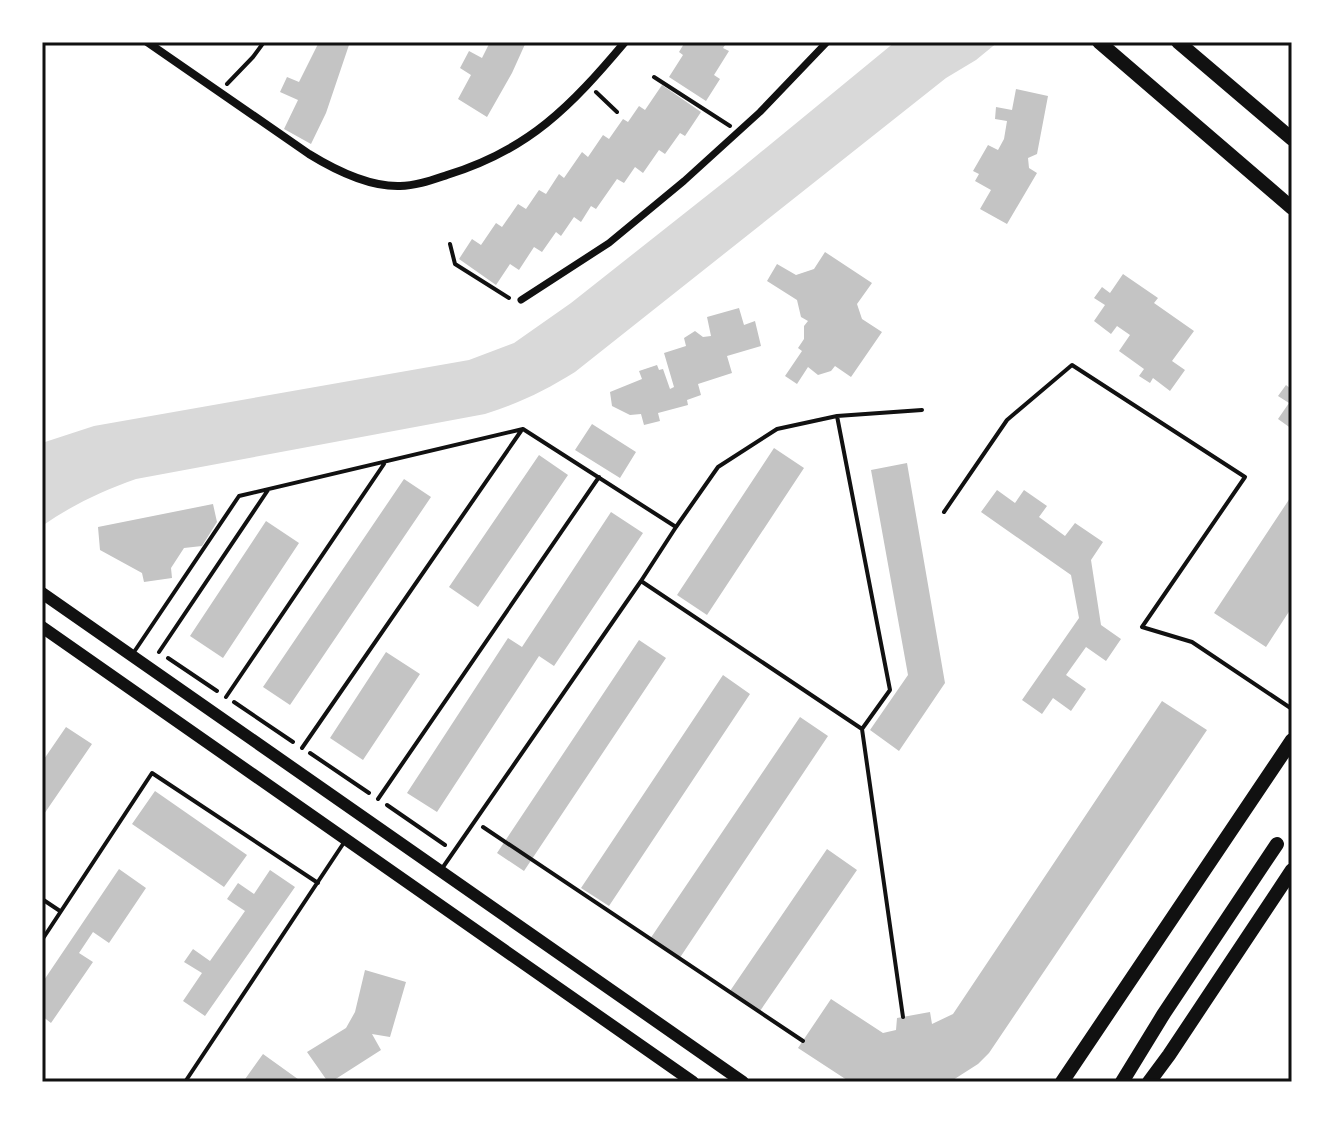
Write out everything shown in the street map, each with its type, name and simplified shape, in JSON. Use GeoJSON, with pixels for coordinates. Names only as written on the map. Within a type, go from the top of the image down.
{"type":"FeatureCollection","features":[{"type":"Feature","properties":{"kind":"main road"},"geometry":{"type":"LineString","coordinates":[[1099,42],[1292,208]]}},
{"type":"Feature","properties":{"kind":"main road"},"geometry":{"type":"LineString","coordinates":[[1178,42],[1292,139]]}},
{"type":"Feature","properties":{"kind":"main road"},"geometry":{"type":"LineString","coordinates":[[42,593],[743,1082]]}},
{"type":"Feature","properties":{"kind":"main road"},"geometry":{"type":"LineString","coordinates":[[42,627],[693,1082]]}},
{"type":"Feature","properties":{"kind":"main road"},"geometry":{"type":"LineString","coordinates":[[1062,1082],[1292,740]]}},
{"type":"Feature","properties":{"kind":"main road"},"geometry":{"type":"LineString","coordinates":[[1122,1082],[1277,844]]}},
{"type":"Feature","properties":{"kind":"main road"},"geometry":{"type":"LineString","coordinates":[[1149,1082],[1292,870]]}},
{"type":"Feature","properties":{"kind":"street"},"geometry":{"type":"LineString","coordinates":[[147,42],[328,166],[382,185],[401,186],[424,183],[473,167],[521,143],[557,117],[625,42]]}},
{"type":"Feature","properties":{"kind":"street"},"geometry":{"type":"LineString","coordinates":[[521,300],[609,243],[684,181],[760,112],[827,42]]}},
{"type":"Feature","properties":{"kind":"lane"},"geometry":{"type":"LineString","coordinates":[[944,512],[1007,420],[1072,365],[1245,477],[1142,627],[1192,642],[1292,709]]}},
{"type":"Feature","properties":{"kind":"lane"},"geometry":{"type":"LineString","coordinates":[[440,872],[718,467],[777,429],[837,416],[922,410]]}},
{"type":"Feature","properties":{"kind":"lane"},"geometry":{"type":"LineString","coordinates":[[837,416],[890,690],[862,729],[903,1017]]}},
{"type":"Feature","properties":{"kind":"lane"},"geometry":{"type":"LineString","coordinates":[[132,655],[239,496],[523,429],[676,527]]}},
{"type":"Feature","properties":{"kind":"lane"},"geometry":{"type":"LineString","coordinates":[[302,748],[523,429]]}},
{"type":"Feature","properties":{"kind":"lane"},"geometry":{"type":"LineString","coordinates":[[226,697],[385,462]]}},
{"type":"Feature","properties":{"kind":"lane"},"geometry":{"type":"LineString","coordinates":[[378,799],[599,477]]}},
{"type":"Feature","properties":{"kind":"lane"},"geometry":{"type":"LineString","coordinates":[[159,652],[268,490]]}},
{"type":"Feature","properties":{"kind":"lane"},"geometry":{"type":"LineString","coordinates":[[641,581],[862,729]]}},
{"type":"Feature","properties":{"kind":"lane"},"geometry":{"type":"LineString","coordinates":[[42,940],[152,773],[318,883]]}},
{"type":"Feature","properties":{"kind":"lane"},"geometry":{"type":"LineString","coordinates":[[185,1082],[347,839]]}},
{"type":"Feature","properties":{"kind":"lane"},"geometry":{"type":"LineString","coordinates":[[42,899],[61,911]]}},
{"type":"Feature","properties":{"kind":"path"},"geometry":{"type":"LineString","coordinates":[[220,91],[264,42]]}},
{"type":"Feature","properties":{"kind":"path"},"geometry":{"type":"LineString","coordinates":[[654,77],[738,131]]}},
{"type":"Feature","properties":{"kind":"path"},"geometry":{"type":"LineString","coordinates":[[589,85],[617,112]]}},
{"type":"Feature","properties":{"kind":"path"},"geometry":{"type":"LineString","coordinates":[[450,244],[455,264],[506,298],[521,300]]}},
{"type":"Feature","properties":{"kind":"path"},"geometry":{"type":"LineString","coordinates":[[475,822],[803,1041]]}},
{"type":"Feature","properties":{"kind":"shaded area"},"geometry":{"type":"Polygon","coordinates":[[[895,42],[998,42],[946,78],[575,372],[553,385],[485,414],[136,479],[88,499],[42,526],[42,443],[94,426],[469,360],[514,343],[571,303],[895,42]]]}},
{"type":"Feature","properties":{"kind":"building"},"geometry":{"type":"Polygon","coordinates":[[[319,42],[350,42],[326,113],[311,144],[284,129],[298,100],[280,92],[287,77],[299,82],[319,42]]]}},
{"type":"Feature","properties":{"kind":"building"},"geometry":{"type":"Polygon","coordinates":[[[490,42],[526,42],[487,117],[458,99],[471,75],[460,68],[469,51],[482,58],[490,42]]]}},
{"type":"Feature","properties":{"kind":"building"},"geometry":{"type":"Polygon","coordinates":[[[685,42],[727,42],[723,48],[729,51],[714,75],[720,79],[706,101],[669,77],[683,55],[679,52],[685,42]]]}},
{"type":"Feature","properties":{"kind":"building"},"geometry":{"type":"Polygon","coordinates":[[[662,85],[701,112],[685,136],[680,133],[665,154],[659,150],[643,173],[635,167],[624,183],[617,179],[596,209],[591,206],[581,222],[574,217],[561,236],[556,232],[542,252],[534,247],[519,270],[510,264],[496,285],[459,259],[472,239],[481,245],[496,223],[502,227],[518,204],[526,209],[539,190],[546,194],[559,174],[564,178],[582,152],[588,157],[603,135],[609,139],[623,119],[628,122],[639,106],[645,110],[662,85]]]}},
{"type":"Feature","properties":{"kind":"building"},"geometry":{"type":"Polygon","coordinates":[[[1016,89],[1048,96],[1037,154],[1028,158],[1029,168],[1037,173],[1007,224],[980,209],[991,190],[975,181],[979,174],[973,171],[988,145],[998,150],[1004,139],[1007,121],[995,119],[996,107],[1012,110],[1016,89]]]}},
{"type":"Feature","properties":{"kind":"building"},"geometry":{"type":"Polygon","coordinates":[[[825,252],[872,283],[857,304],[862,319],[882,332],[851,377],[835,366],[831,371],[818,375],[808,367],[797,384],[785,376],[802,351],[798,348],[804,339],[804,326],[808,321],[801,317],[797,300],[767,281],[777,264],[796,275],[814,269],[825,252]]]}},
{"type":"Feature","properties":{"kind":"building"},"geometry":{"type":"Polygon","coordinates":[[[1123,274],[1158,298],[1154,303],[1194,331],[1172,361],[1185,370],[1170,391],[1153,378],[1150,383],[1139,376],[1144,369],[1119,351],[1130,335],[1117,326],[1111,334],[1094,321],[1105,305],[1094,298],[1102,287],[1110,293],[1123,274]]]}},
{"type":"Feature","properties":{"kind":"building"},"geometry":{"type":"Polygon","coordinates":[[[739,308],[744,325],[755,321],[761,346],[727,356],[732,373],[698,384],[701,395],[687,400],[688,405],[658,413],[660,421],[644,425],[641,414],[630,415],[612,406],[610,392],[642,379],[639,371],[657,365],[659,370],[663,369],[670,389],[674,387],[664,353],[686,346],[684,338],[695,331],[703,337],[711,336],[707,317],[739,308]]]}},
{"type":"Feature","properties":{"kind":"building"},"geometry":{"type":"Polygon","coordinates":[[[1286,385],[1292,390],[1292,429],[1278,419],[1289,403],[1278,396],[1286,385]]]}},
{"type":"Feature","properties":{"kind":"building"},"geometry":{"type":"Polygon","coordinates":[[[592,424],[636,452],[620,478],[575,450],[592,424]]]}},
{"type":"Feature","properties":{"kind":"building"},"geometry":{"type":"Polygon","coordinates":[[[774,448],[804,468],[707,615],[677,595],[774,448]]]}},
{"type":"Feature","properties":{"kind":"building"},"geometry":{"type":"Polygon","coordinates":[[[539,455],[568,475],[478,607],[449,587],[539,455]]]}},
{"type":"Feature","properties":{"kind":"building"},"geometry":{"type":"Polygon","coordinates":[[[907,463],[945,683],[899,751],[870,730],[908,675],[871,470],[907,463]]]}},
{"type":"Feature","properties":{"kind":"building"},"geometry":{"type":"Polygon","coordinates":[[[404,479],[431,497],[290,705],[263,687],[404,479]]]}},
{"type":"Feature","properties":{"kind":"building"},"geometry":{"type":"Polygon","coordinates":[[[997,490],[1015,503],[1024,490],[1047,506],[1039,517],[1065,536],[1075,523],[1103,542],[1091,560],[1101,625],[1121,639],[1106,661],[1086,647],[1066,675],[1086,689],[1071,711],[1053,698],[1042,714],[1022,700],[1079,618],[1071,575],[981,512],[997,490]]]}},
{"type":"Feature","properties":{"kind":"building"},"geometry":{"type":"Polygon","coordinates":[[[1292,495],[1292,607],[1266,647],[1214,613],[1292,495]]]}},
{"type":"Feature","properties":{"kind":"building"},"geometry":{"type":"Polygon","coordinates":[[[213,504],[217,522],[202,546],[184,548],[171,568],[172,578],[144,582],[142,573],[100,550],[98,527],[213,504]]]}},
{"type":"Feature","properties":{"kind":"building"},"geometry":{"type":"Polygon","coordinates":[[[611,512],[643,533],[554,666],[539,656],[437,812],[407,793],[508,638],[522,647],[611,512]]]}},
{"type":"Feature","properties":{"kind":"building"},"geometry":{"type":"Polygon","coordinates":[[[266,521],[299,543],[223,658],[190,636],[266,521]]]}},
{"type":"Feature","properties":{"kind":"building"},"geometry":{"type":"Polygon","coordinates":[[[639,640],[666,658],[524,871],[497,853],[639,640]]]}},
{"type":"Feature","properties":{"kind":"building"},"geometry":{"type":"Polygon","coordinates":[[[386,652],[420,674],[363,760],[330,738],[386,652]]]}},
{"type":"Feature","properties":{"kind":"building"},"geometry":{"type":"Polygon","coordinates":[[[723,675],[750,694],[609,906],[581,888],[723,675]]]}},
{"type":"Feature","properties":{"kind":"building"},"geometry":{"type":"Polygon","coordinates":[[[1162,701],[1207,730],[989,1053],[978,1064],[953,1080],[940,1082],[850,1082],[798,1048],[831,999],[883,1033],[896,1030],[897,1018],[930,1012],[932,1024],[953,1014],[1162,701]]]}},
{"type":"Feature","properties":{"kind":"building"},"geometry":{"type":"Polygon","coordinates":[[[800,717],[828,736],[679,959],[650,939],[800,717]]]}},
{"type":"Feature","properties":{"kind":"building"},"geometry":{"type":"Polygon","coordinates":[[[66,727],[92,744],[42,817],[42,762],[66,727]]]}},
{"type":"Feature","properties":{"kind":"building"},"geometry":{"type":"Polygon","coordinates":[[[155,791],[247,855],[224,887],[132,824],[155,791]]]}},
{"type":"Feature","properties":{"kind":"building"},"geometry":{"type":"Polygon","coordinates":[[[827,849],[857,870],[760,1011],[730,991],[827,849]]]}},
{"type":"Feature","properties":{"kind":"building"},"geometry":{"type":"Polygon","coordinates":[[[119,869],[146,888],[109,943],[93,932],[79,953],[93,962],[51,1023],[42,1016],[42,983],[119,869]]]}},
{"type":"Feature","properties":{"kind":"building"},"geometry":{"type":"Polygon","coordinates":[[[270,870],[295,887],[205,1016],[183,1001],[202,973],[184,962],[193,949],[210,961],[245,911],[227,899],[238,883],[254,894],[270,870]]]}},
{"type":"Feature","properties":{"kind":"building"},"geometry":{"type":"Polygon","coordinates":[[[365,970],[406,982],[390,1037],[372,1034],[381,1050],[328,1082],[307,1052],[346,1028],[355,1012],[365,970]]]}},
{"type":"Feature","properties":{"kind":"building"},"geometry":{"type":"Polygon","coordinates":[[[263,1054],[302,1082],[243,1082],[263,1054]]]}}]}
